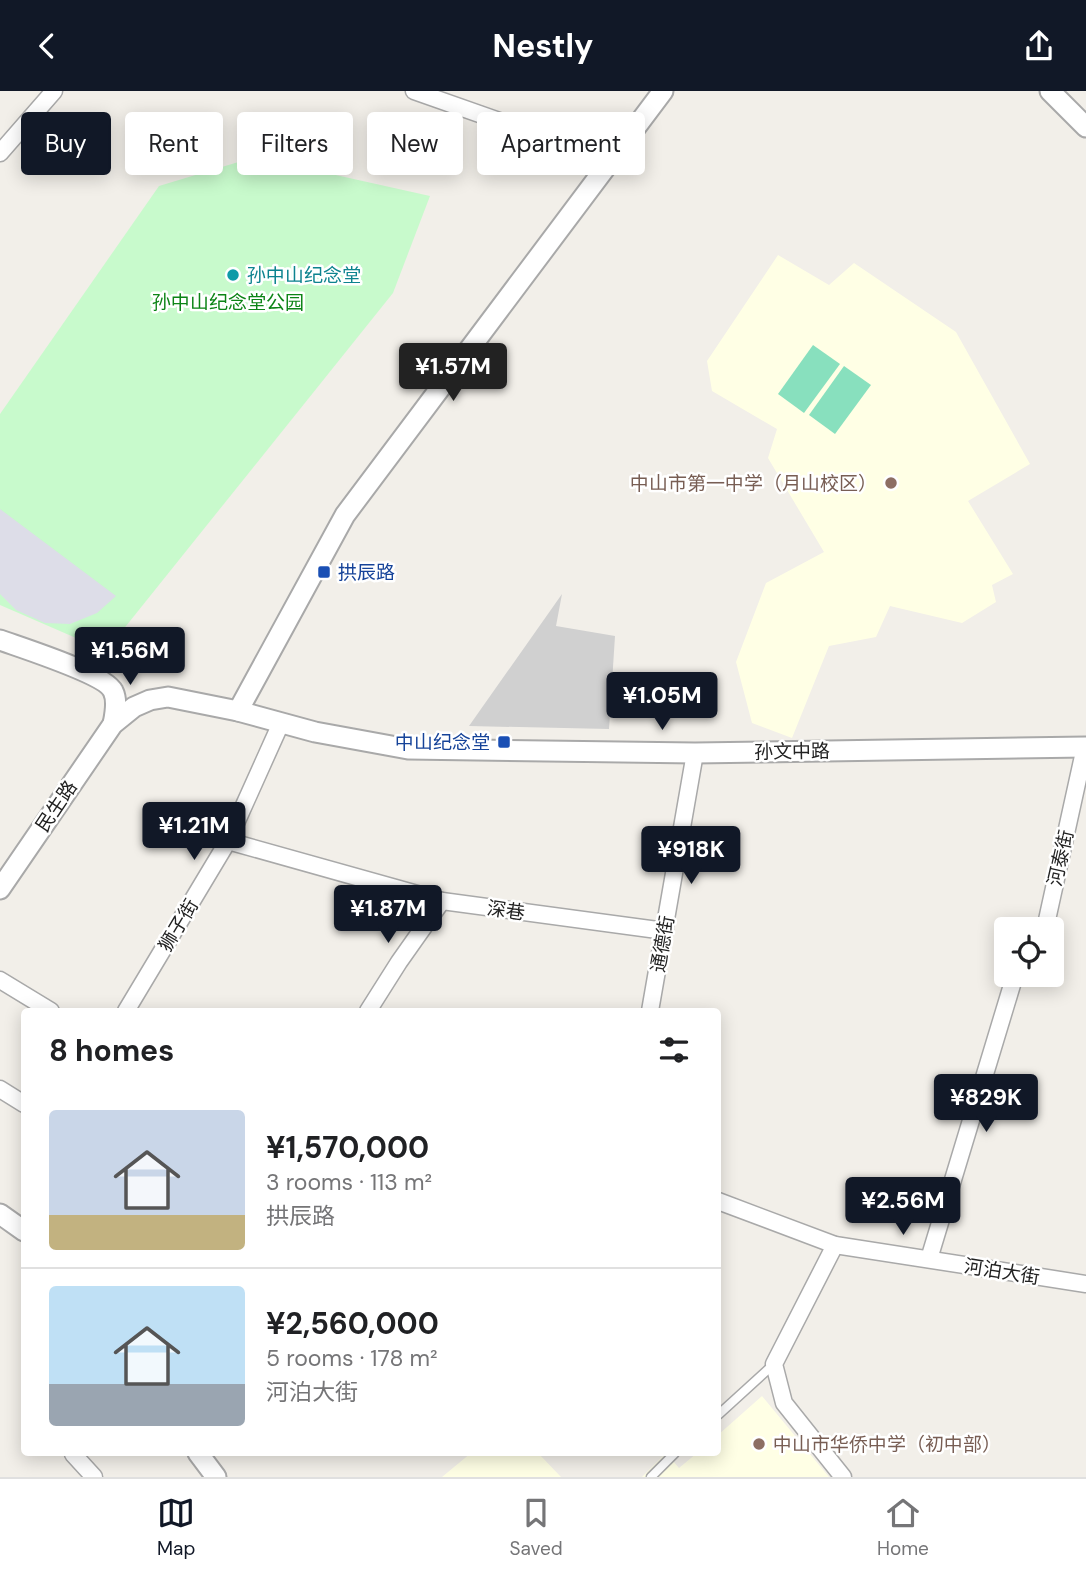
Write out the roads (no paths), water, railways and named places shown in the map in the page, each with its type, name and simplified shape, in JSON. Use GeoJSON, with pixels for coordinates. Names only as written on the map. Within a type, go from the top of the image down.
{"type":"FeatureCollection","features":[{"type":"Feature","properties":{"kind":"street"},"geometry":{"type":"LineString","coordinates":[[0,153],[54,91]]}},
{"type":"Feature","properties":{"kind":"street"},"geometry":{"type":"LineString","coordinates":[[414,91],[477,113]]}},
{"type":"Feature","properties":{"kind":"street"},"geometry":{"type":"LineString","coordinates":[[647,113],[650,98],[648,91]]}},
{"type":"Feature","properties":{"kind":"street"},"geometry":{"type":"LineString","coordinates":[[645,116],[663,91]]}},
{"type":"Feature","properties":{"kind":"street"},"geometry":{"type":"LineString","coordinates":[[1050,91],[1086,127]]}},
{"type":"Feature","properties":{"kind":"street"},"geometry":{"type":"LineString","coordinates":[[238,711],[345,515],[600,175]]}},
{"type":"Feature","properties":{"kind":"street"},"geometry":{"type":"LineString","coordinates":[[0,640],[99,677],[113,692],[116,712],[113,724]]}},
{"type":"Feature","properties":{"kind":"street","name":"孙文中路"},"geometry":{"type":"LineString","coordinates":[[113,724],[135,707],[150,700],[168,697],[238,711],[315,732],[408,749],[695,753],[1086,747]]}},
{"type":"Feature","properties":{"kind":"street","name":"狮子街"},"geometry":{"type":"LineString","coordinates":[[128,1008],[228,841],[281,723]]}},
{"type":"Feature","properties":{"kind":"street","name":"民生路"},"geometry":{"type":"LineString","coordinates":[[0,889],[113,724]]}},
{"type":"Feature","properties":{"kind":"street","name":"河泰街"},"geometry":{"type":"LineString","coordinates":[[1048,917],[1086,747]]}},
{"type":"Feature","properties":{"kind":"street","name":"通德街"},"geometry":{"type":"LineString","coordinates":[[651,1008],[695,753]]}},
{"type":"Feature","properties":{"kind":"street","name":"深巷"},"geometry":{"type":"LineString","coordinates":[[228,841],[442,901],[665,931]]}},
{"type":"Feature","properties":{"kind":"street"},"geometry":{"type":"LineString","coordinates":[[370,1008],[442,901]]}},
{"type":"Feature","properties":{"kind":"street"},"geometry":{"type":"LineString","coordinates":[[0,980],[46,1008]]}},
{"type":"Feature","properties":{"kind":"street"},"geometry":{"type":"LineString","coordinates":[[929,1259],[1012,987]]}},
{"type":"Feature","properties":{"kind":"street"},"geometry":{"type":"LineString","coordinates":[[0,1089],[21,1102]]}},
{"type":"Feature","properties":{"kind":"street","name":"河泊大街"},"geometry":{"type":"LineString","coordinates":[[721,1202],[835,1245],[1086,1284]]}},
{"type":"Feature","properties":{"kind":"street"},"geometry":{"type":"LineString","coordinates":[[0,1214],[21,1229]]}},
{"type":"Feature","properties":{"kind":"street"},"geometry":{"type":"LineString","coordinates":[[835,1245],[774,1364],[784,1403],[843,1477]]}},
{"type":"Feature","properties":{"kind":"street"},"geometry":{"type":"LineString","coordinates":[[75,1456],[94,1477]]}},
{"type":"Feature","properties":{"kind":"street"},"geometry":{"type":"LineString","coordinates":[[200,1456],[216,1477]]}},
{"type":"Feature","properties":{"kind":"lane"},"geometry":{"type":"LineString","coordinates":[[721,1412],[774,1364]]}},
{"type":"Feature","properties":{"kind":"lane"},"geometry":{"type":"LineString","coordinates":[[651,1477],[672,1456]]}},
{"type":"Feature","properties":{"kind":"place","name":"孙中山纪念堂"},"geometry":{"type":"Point","coordinates":[233,275]}},
{"type":"Feature","properties":{"kind":"place","name":"中山市第一中学（月山校区）"},"geometry":{"type":"Point","coordinates":[891,483]}},
{"type":"Feature","properties":{"kind":"place","name":"拱辰路"},"geometry":{"type":"Point","coordinates":[324,572]}},
{"type":"Feature","properties":{"kind":"place","name":"中山纪念堂"},"geometry":{"type":"Point","coordinates":[504,742]}},
{"type":"Feature","properties":{"kind":"place","name":"中山市华侨中学（初中部）"},"geometry":{"type":"Point","coordinates":[759,1444]}},
{"type":"Feature","properties":{"kind":"park label","name":"孙中山纪念堂公园"},"geometry":{"type":"Point","coordinates":[228,302]}}]}
